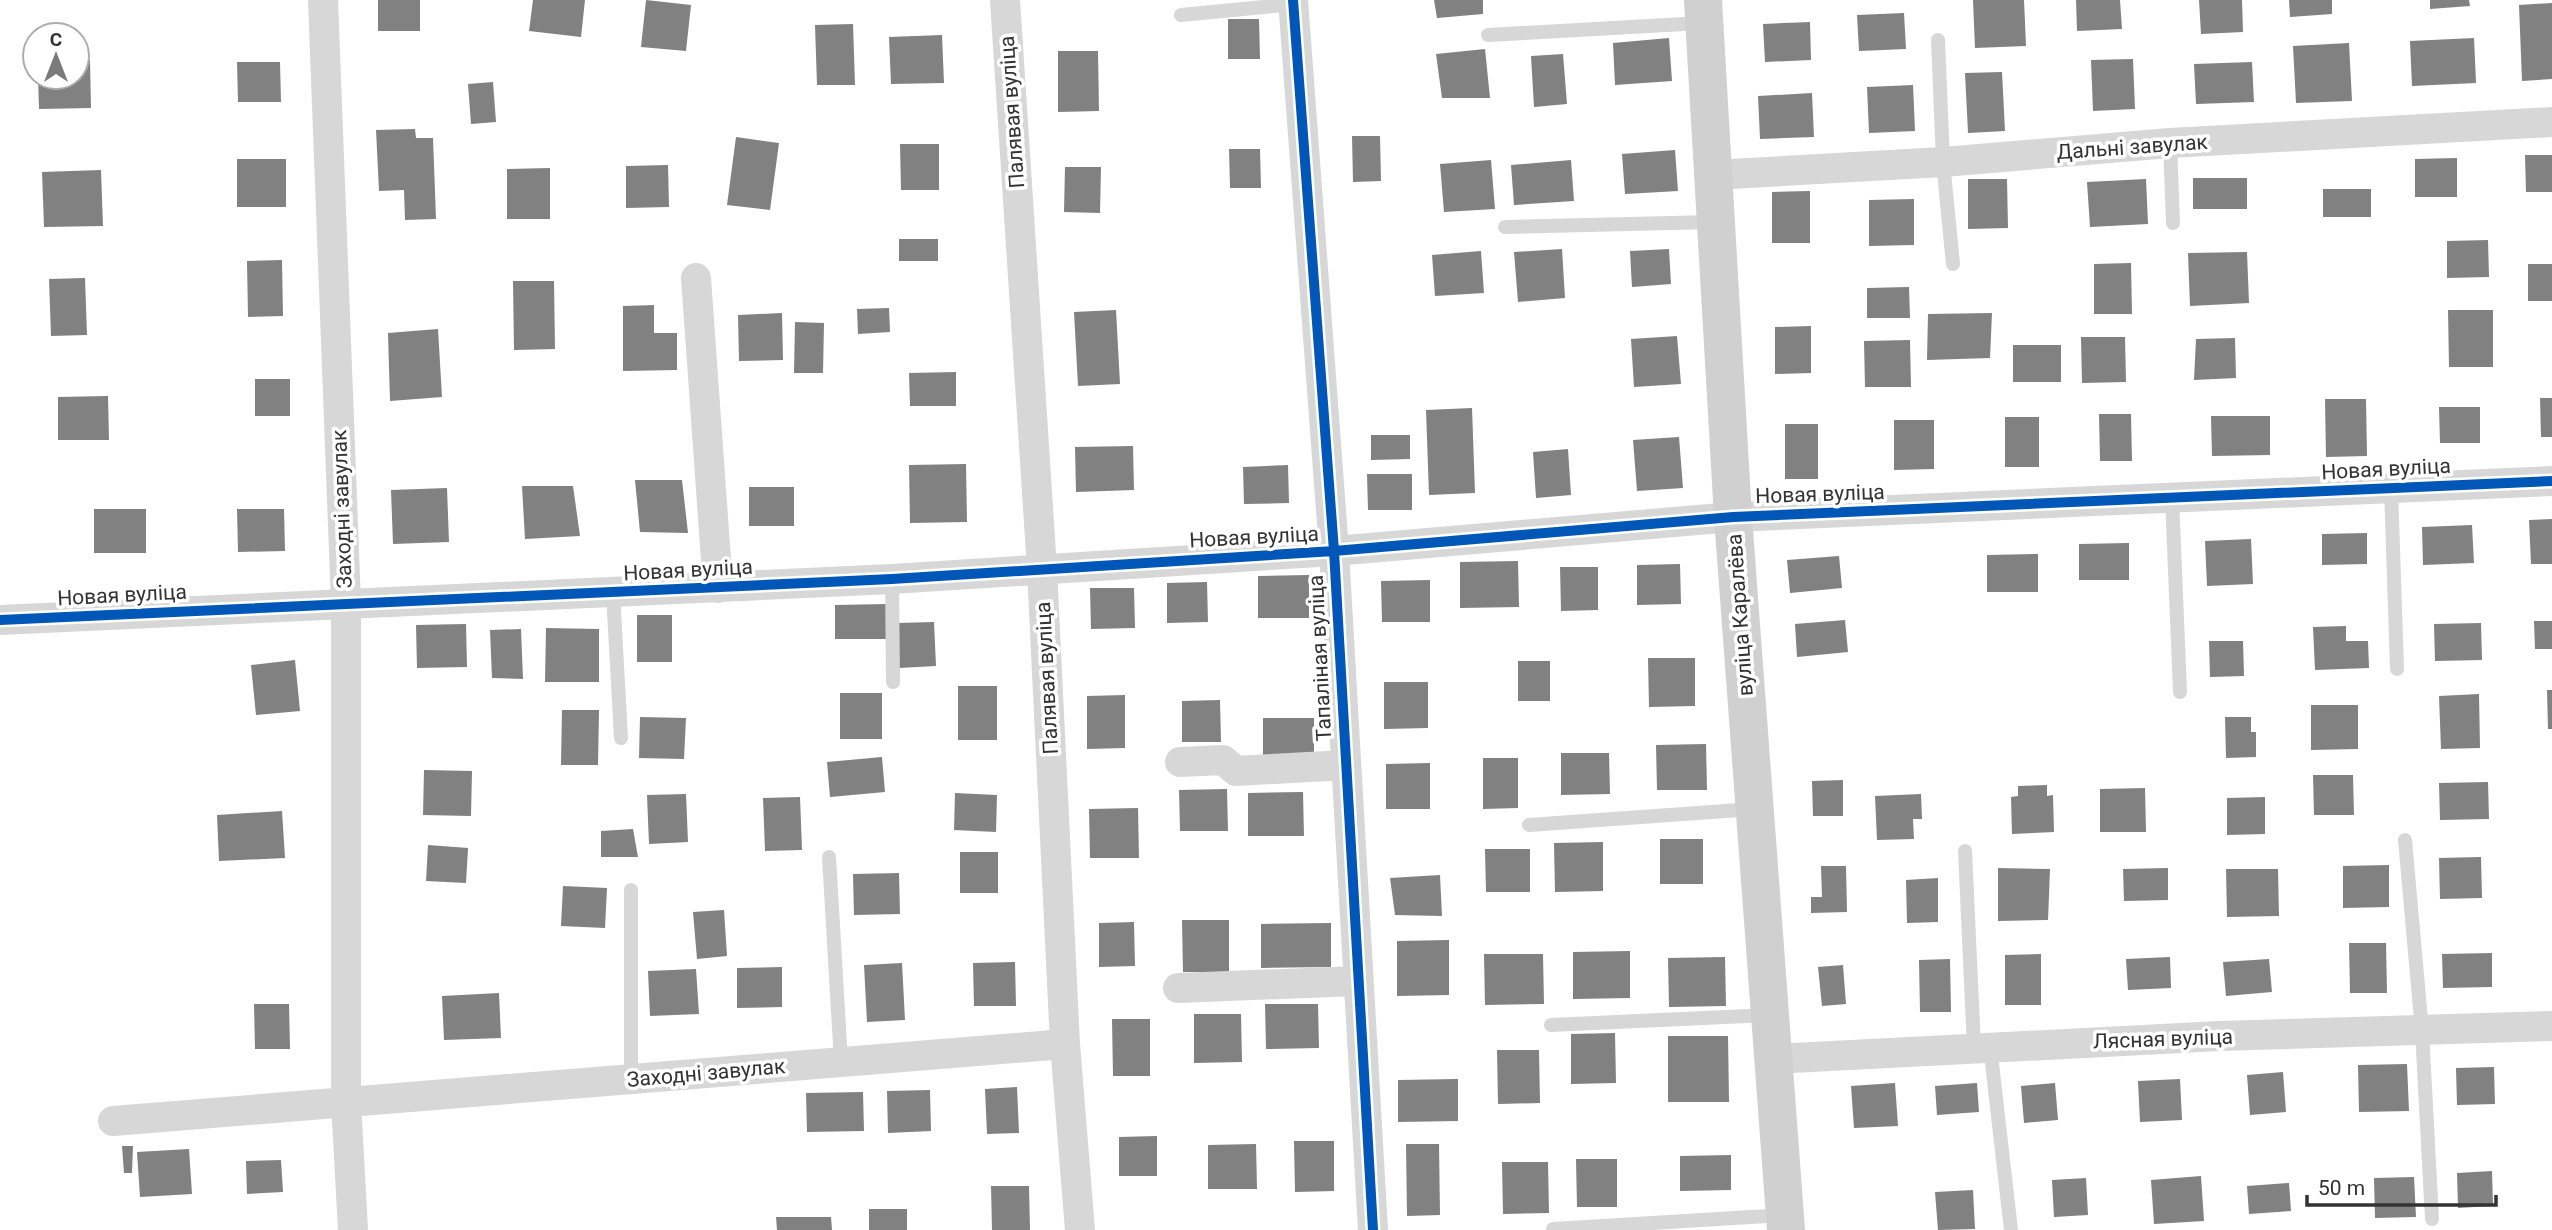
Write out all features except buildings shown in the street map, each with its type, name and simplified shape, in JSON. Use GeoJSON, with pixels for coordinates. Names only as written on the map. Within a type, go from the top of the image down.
{"type":"FeatureCollection","features":[{"type":"Feature","properties":{"kind":"main road","name":"вуліца Каралёва"},"geometry":{"type":"LineString","coordinates":[[1703,12],[1733,517],[1785,1223]]}},
{"type":"Feature","properties":{"kind":"street","name":"Заходні завулак"},"geometry":{"type":"LineString","coordinates":[[323,0],[346,604],[346,1102],[353,1230]]}},
{"type":"Feature","properties":{"kind":"street","name":"Палявая вуліца"},"geometry":{"type":"LineString","coordinates":[[1005,0],[1042,569],[1065,1044],[1080,1230]]}},
{"type":"Feature","properties":{"kind":"street","name":"Тапаліная вуліца"},"geometry":{"type":"LineString","coordinates":[[1294,2],[1334,551],[1373,1230]]}},
{"type":"Feature","properties":{"kind":"street","name":"Дальні завулак"},"geometry":{"type":"LineString","coordinates":[[1713,175],[1943,162],[2169,143],[2552,122]]}},
{"type":"Feature","properties":{"kind":"street"},"geometry":{"type":"LineString","coordinates":[[696,278],[718,588]]}},
{"type":"Feature","properties":{"kind":"street","name":"Новая вуліца"},"geometry":{"type":"LineString","coordinates":[[0,620],[892,579],[1334,551],[1733,517],[2552,481]]}},
{"type":"Feature","properties":{"kind":"street"},"geometry":{"type":"LineString","coordinates":[[1180,762],[1223,760],[1236,771],[1346,765]]}},
{"type":"Feature","properties":{"kind":"street"},"geometry":{"type":"LineString","coordinates":[[1178,988],[1359,981]]}},
{"type":"Feature","properties":{"kind":"street","name":"Лясная вуліца"},"geometry":{"type":"LineString","coordinates":[[1774,1059],[2220,1036],[2552,1026]]}},
{"type":"Feature","properties":{"kind":"street","name":"Заходні завулак"},"geometry":{"type":"LineString","coordinates":[[113,1121],[1065,1044]]}},
{"type":"Feature","properties":{"kind":"lane"},"geometry":{"type":"LineString","coordinates":[[1181,15],[1294,2]]}},
{"type":"Feature","properties":{"kind":"lane"},"geometry":{"type":"LineString","coordinates":[[1488,36],[1703,12]]}},
{"type":"Feature","properties":{"kind":"lane"},"geometry":{"type":"LineString","coordinates":[[1938,40],[1943,162],[1953,264]]}},
{"type":"Feature","properties":{"kind":"lane"},"geometry":{"type":"LineString","coordinates":[[2169,143],[2173,223]]}},
{"type":"Feature","properties":{"kind":"lane"},"geometry":{"type":"LineString","coordinates":[[1505,227],[1714,222]]}},
{"type":"Feature","properties":{"kind":"lane"},"geometry":{"type":"LineString","coordinates":[[2391,488],[2397,669]]}},
{"type":"Feature","properties":{"kind":"lane"},"geometry":{"type":"LineString","coordinates":[[2172,498],[2180,692]]}},
{"type":"Feature","properties":{"kind":"lane"},"geometry":{"type":"LineString","coordinates":[[892,579],[893,682]]}},
{"type":"Feature","properties":{"kind":"lane"},"geometry":{"type":"LineString","coordinates":[[613,593],[621,738]]}},
{"type":"Feature","properties":{"kind":"lane"},"geometry":{"type":"LineString","coordinates":[[1529,825],[1755,809]]}},
{"type":"Feature","properties":{"kind":"lane"},"geometry":{"type":"LineString","coordinates":[[2404,840],[2421,1031],[2432,1219]]}},
{"type":"Feature","properties":{"kind":"lane"},"geometry":{"type":"LineString","coordinates":[[1965,851],[1982,1047],[2011,1230]]}},
{"type":"Feature","properties":{"kind":"lane"},"geometry":{"type":"LineString","coordinates":[[829,857],[841,1062]]}},
{"type":"Feature","properties":{"kind":"lane"},"geometry":{"type":"LineString","coordinates":[[631,890],[631,1079]]}},
{"type":"Feature","properties":{"kind":"lane"},"geometry":{"type":"LineString","coordinates":[[1551,1025],[1771,1015]]}},
{"type":"Feature","properties":{"kind":"lane"},"geometry":{"type":"LineString","coordinates":[[1553,1229],[1785,1223]]}},
{"type":"Feature","properties":{"kind":"cycle path"},"geometry":{"type":"LineString","coordinates":[[1293,0],[1334,551],[1373,1230]]}},
{"type":"Feature","properties":{"kind":"cycle path"},"geometry":{"type":"LineString","coordinates":[[0,620],[892,579],[1334,551],[1733,517],[2552,481]]}}]}
